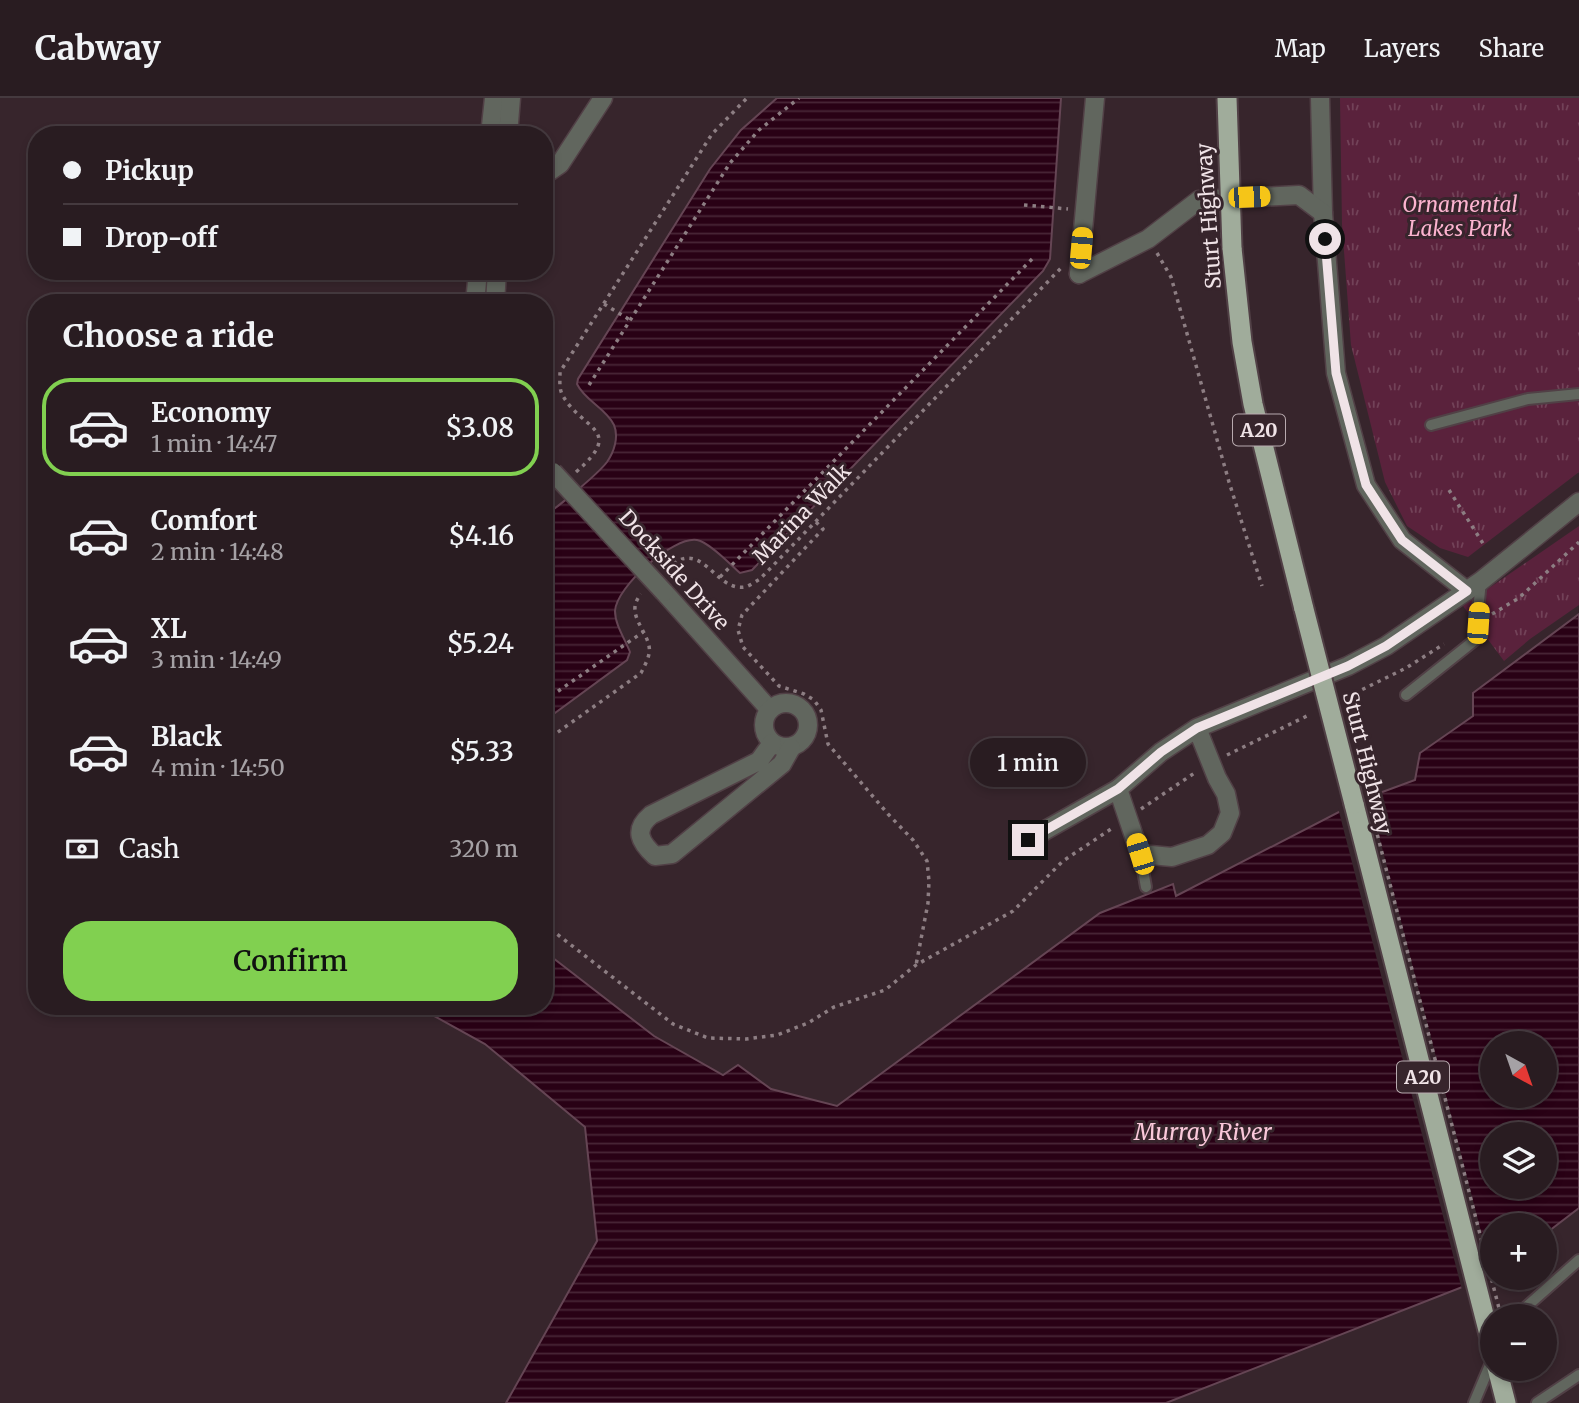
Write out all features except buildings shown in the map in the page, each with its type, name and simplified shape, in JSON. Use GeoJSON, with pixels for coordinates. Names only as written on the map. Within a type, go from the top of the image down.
{"type":"FeatureCollection","features":[{"type":"Feature","properties":{"kind":"highway","name":"Sturt Highway"},"geometry":{"type":"LineString","coordinates":[[1227,98],[1233,248],[1242,342],[1253,404],[1481,1304]]}},
{"type":"Feature","properties":{"kind":"highway"},"geometry":{"type":"LineString","coordinates":[[1500,1381],[1506,1403]]}},
{"type":"Feature","properties":{"kind":"street"},"geometry":{"type":"LineString","coordinates":[[491,126],[494,98]]}},
{"type":"Feature","properties":{"kind":"street"},"geometry":{"type":"LineString","coordinates":[[509,126],[511,98]]}},
{"type":"Feature","properties":{"kind":"street"},"geometry":{"type":"LineString","coordinates":[[553,168],[559,164],[603,98]]}},
{"type":"Feature","properties":{"kind":"street"},"geometry":{"type":"LineString","coordinates":[[1079,274],[1095,98]]}},
{"type":"Feature","properties":{"kind":"street"},"geometry":{"type":"LineString","coordinates":[[1321,98],[1323,213],[1336,373],[1366,485],[1402,540],[1474,586]]}},
{"type":"Feature","properties":{"kind":"street"},"geometry":{"type":"LineString","coordinates":[[1079,274],[1149,239],[1199,200],[1299,195],[1323,213]]}},
{"type":"Feature","properties":{"kind":"street","name":"Dockside Drive"},"geometry":{"type":"LineString","coordinates":[[553,472],[655,591],[770,710]]}},
{"type":"Feature","properties":{"kind":"street"},"geometry":{"type":"LineString","coordinates":[[1028,840],[1118,789],[1161,752],[1197,728],[1348,666],[1386,646],[1474,586],[1579,502]]}},
{"type":"Feature","properties":{"kind":"street"},"geometry":{"type":"LineString","coordinates":[[772,743],[759,761],[642,822],[640,835],[646,848],[655,856],[672,854],[782,764],[791,748],[801,742],[808,732],[809,720],[803,710],[793,703],[780,704],[770,710],[764,720],[765,733],[772,743],[791,748]]}},
{"type":"Feature","properties":{"kind":"street"},"geometry":{"type":"LineString","coordinates":[[1118,789],[1140,854],[1172,857],[1208,845],[1222,833],[1230,813],[1226,794],[1197,728]]}},
{"type":"Feature","properties":{"kind":"lane"},"geometry":{"type":"LineString","coordinates":[[1431,425],[1528,398],[1579,394]]}},
{"type":"Feature","properties":{"kind":"lane"},"geometry":{"type":"LineString","coordinates":[[1406,695],[1475,640],[1478,623],[1474,586]]}},
{"type":"Feature","properties":{"kind":"lane"},"geometry":{"type":"LineString","coordinates":[[1140,854],[1146,887]]}},
{"type":"Feature","properties":{"kind":"lane"},"geometry":{"type":"LineString","coordinates":[[1530,1304],[1579,1260]]}},
{"type":"Feature","properties":{"kind":"lane"},"geometry":{"type":"LineString","coordinates":[[1537,1403],[1579,1375]]}},
{"type":"Feature","properties":{"kind":"lane"},"geometry":{"type":"LineString","coordinates":[[1474,1403],[1483,1381]]}},
{"type":"Feature","properties":{"kind":"path"},"geometry":{"type":"LineString","coordinates":[[572,475],[593,457],[598,449],[597,436],[593,426],[570,407],[560,391],[559,372],[712,134],[747,98]]}},
{"type":"Feature","properties":{"kind":"path"},"geometry":{"type":"LineString","coordinates":[[589,385],[730,163],[759,130],[799,98]]}},
{"type":"Feature","properties":{"kind":"path"},"geometry":{"type":"LineString","coordinates":[[1024,205],[1070,209]]}},
{"type":"Feature","properties":{"kind":"path"},"geometry":{"type":"LineString","coordinates":[[1149,239],[1171,277],[1229,482],[1262,586]]}},
{"type":"Feature","properties":{"kind":"path"},"geometry":{"type":"LineString","coordinates":[[720,577],[1035,256]]}},
{"type":"Feature","properties":{"kind":"path","name":"Marina Walk"},"geometry":{"type":"LineString","coordinates":[[663,573],[671,564],[685,558],[701,561],[730,585],[746,587],[760,579],[1067,262],[1079,274]]}},
{"type":"Feature","properties":{"kind":"path"},"geometry":{"type":"LineString","coordinates":[[604,304],[630,320]]}},
{"type":"Feature","properties":{"kind":"path"},"geometry":{"type":"LineString","coordinates":[[1449,490],[1484,545]]}},
{"type":"Feature","properties":{"kind":"path"},"geometry":{"type":"LineString","coordinates":[[816,522],[822,529],[742,615],[738,629],[739,638],[743,647],[779,686],[809,696],[818,705],[828,744],[914,840],[927,861],[928,903],[916,965]]}},
{"type":"Feature","properties":{"kind":"path"},"geometry":{"type":"LineString","coordinates":[[1478,623],[1519,598],[1579,542]]}},
{"type":"Feature","properties":{"kind":"path"},"geometry":{"type":"LineString","coordinates":[[553,736],[641,673],[649,648],[635,614],[635,606],[638,597],[655,591]]}},
{"type":"Feature","properties":{"kind":"path"},"geometry":{"type":"LineString","coordinates":[[553,695],[643,632]]}},
{"type":"Feature","properties":{"kind":"path"},"geometry":{"type":"LineString","coordinates":[[1335,702],[1406,668],[1447,642]]}},
{"type":"Feature","properties":{"kind":"path"},"geometry":{"type":"LineString","coordinates":[[1340,692],[1344,704]]}},
{"type":"Feature","properties":{"kind":"path"},"geometry":{"type":"LineString","coordinates":[[553,931],[673,1024],[708,1038],[746,1039],[778,1035],[808,1023],[834,1007],[885,990],[916,965],[1013,911],[1063,861],[1211,762],[1312,714]]}},
{"type":"Feature","properties":{"kind":"path"},"geometry":{"type":"LineString","coordinates":[[1371,808],[1498,1304]]}},
{"type":"Feature","properties":{"kind":"green space","name":"Ornamental Lakes Park"},"geometry":{"type":"Polygon","coordinates":[[[1340,98],[1579,98],[1579,472],[1468,557],[1440,548],[1407,526],[1385,482],[1351,345],[1342,224],[1340,98]]]}},
{"type":"Feature","properties":{"kind":"green space"},"geometry":{"type":"Polygon","coordinates":[[[1579,526],[1579,605],[1504,661],[1463,606],[1579,526]]]}},
{"type":"Feature","properties":{"kind":"water"},"geometry":{"type":"Polygon","coordinates":[[[777,98],[1061,98],[1050,259],[1043,271],[752,570],[740,573],[713,549],[697,540],[674,546],[647,565],[625,589],[615,611],[618,627],[630,652],[627,660],[553,714],[553,509],[607,462],[616,439],[614,425],[581,390],[577,384],[578,379],[710,169],[741,130],[777,98]]]}},
{"type":"Feature","properties":{"kind":"water","name":"Murray River"},"geometry":{"type":"Polygon","coordinates":[[[1579,614],[1579,1208],[1557,1225],[1557,1213],[1480,1213],[1480,1280],[1166,1403],[506,1403],[597,1241],[585,1127],[485,1044],[432,1015],[553,1015],[553,958],[654,1036],[723,1075],[738,1065],[771,1089],[837,1106],[1100,913],[1173,884],[1176,896],[1366,798],[1415,780],[1420,753],[1473,716],[1473,693],[1579,614]]]}},
{"type":"Feature","properties":{"kind":"pier"},"geometry":{"type":"Polygon","coordinates":[[[1368,793],[1480,1228],[1480,1283],[1462,1290],[1338,808],[1368,793]]]}},
{"type":"Feature","properties":{"kind":"route"},"geometry":{"type":"LineString","coordinates":[[1028,840],[1118,789],[1161,752],[1197,728],[1348,666],[1386,646],[1467,591],[1402,540],[1366,485],[1336,373],[1325,239]]}}]}
